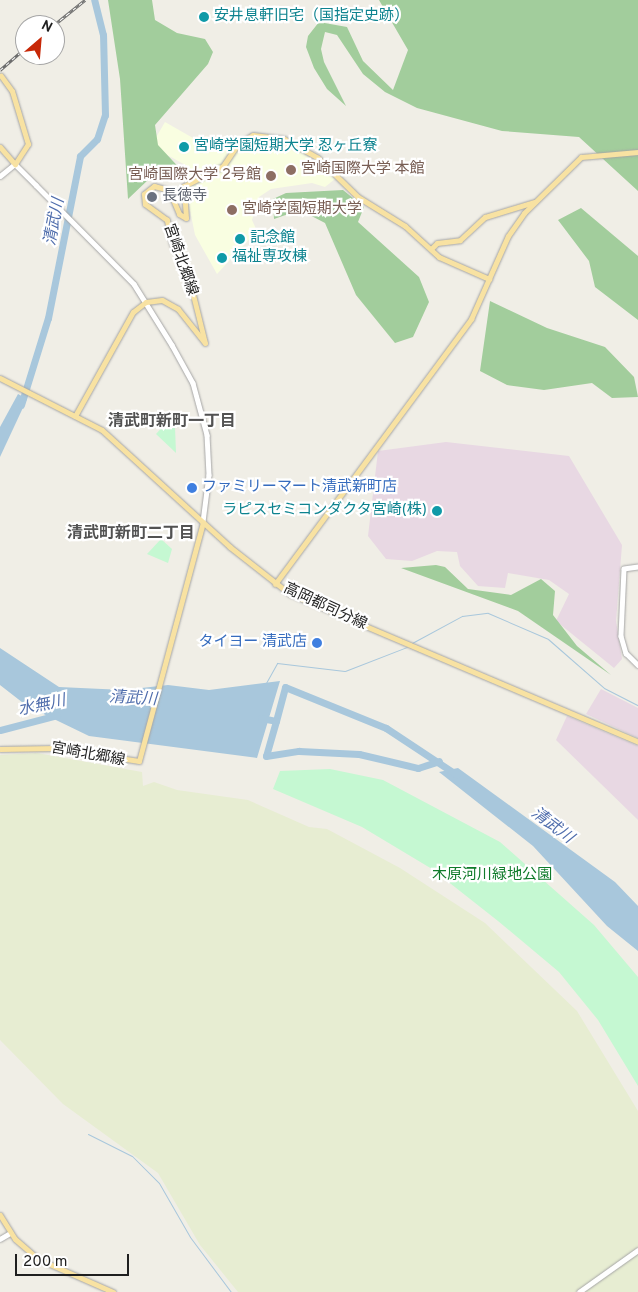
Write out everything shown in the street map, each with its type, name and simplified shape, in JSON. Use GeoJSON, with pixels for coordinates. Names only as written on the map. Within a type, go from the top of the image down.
{"type":"FeatureCollection","features":[{"type":"Feature","properties":{"kind":"main road"},"geometry":{"type":"LineString","coordinates":[[0,147],[15,164],[26,152],[28,135],[12,91],[1,76]]}},
{"type":"Feature","properties":{"kind":"main road","name":"宮崎北郷線"},"geometry":{"type":"LineString","coordinates":[[146,302],[162,300],[178,308],[205,343],[186,266],[172,244],[167,220],[145,204],[144,194],[154,186],[169,190],[179,214],[186,218],[184,186],[223,166],[238,144],[253,135],[284,139],[318,158],[358,197],[396,219],[431,249],[458,268],[489,279]]}},
{"type":"Feature","properties":{"kind":"main road"},"geometry":{"type":"LineString","coordinates":[[275,584],[471,319],[508,236],[534,202],[581,158],[638,152]]}},
{"type":"Feature","properties":{"kind":"main road"},"geometry":{"type":"LineString","coordinates":[[431,249],[437,243],[460,240],[485,218],[534,202]]}},
{"type":"Feature","properties":{"kind":"main road"},"geometry":{"type":"LineString","coordinates":[[75,416],[133,312],[146,302]]}},
{"type":"Feature","properties":{"kind":"main road","name":"高岡都司分線"},"geometry":{"type":"LineString","coordinates":[[0,378],[106,432],[202,522],[275,584],[305,602],[638,742]]}},
{"type":"Feature","properties":{"kind":"main road","name":"宮崎北郷線"},"geometry":{"type":"LineString","coordinates":[[0,749],[55,748],[126,762],[139,760],[202,522]]}},
{"type":"Feature","properties":{"kind":"main road"},"geometry":{"type":"LineString","coordinates":[[0,1215],[10,1233],[43,1262],[113,1292]]}},
{"type":"Feature","properties":{"kind":"street"},"geometry":{"type":"LineString","coordinates":[[0,176],[15,164],[109,260],[146,302],[187,371],[201,410],[210,475],[202,522]]}},
{"type":"Feature","properties":{"kind":"street"},"geometry":{"type":"LineString","coordinates":[[638,567],[624,569],[621,636],[626,653],[638,664]]}},
{"type":"Feature","properties":{"kind":"street"},"geometry":{"type":"LineString","coordinates":[[0,1239],[10,1233]]}},
{"type":"Feature","properties":{"kind":"street"},"geometry":{"type":"LineString","coordinates":[[579,1292],[638,1250]]}},
{"type":"Feature","properties":{"kind":"shaded area"},"geometry":{"type":"Polygon","coordinates":[[[165,122],[200,142],[206,136],[231,147],[253,138],[274,139],[309,157],[335,179],[325,187],[312,183],[271,189],[259,197],[252,220],[257,231],[217,274],[195,235],[186,190],[189,167],[151,146],[165,122]]]}},
{"type":"Feature","properties":{"kind":"shaded area"},"geometry":{"type":"Polygon","coordinates":[[[446,442],[569,456],[622,545],[616,621],[622,659],[614,668],[556,621],[569,594],[549,580],[508,573],[505,588],[478,586],[460,566],[457,552],[437,551],[412,561],[386,559],[368,536],[378,451],[446,442]]]}},
{"type":"Feature","properties":{"kind":"shaded area"},"geometry":{"type":"Polygon","coordinates":[[[601,689],[638,708],[638,738],[586,714],[601,689]]]}},
{"type":"Feature","properties":{"kind":"shaded area"},"geometry":{"type":"Polygon","coordinates":[[[567,716],[638,746],[638,820],[556,740],[567,716]]]}},
{"type":"Feature","properties":{"kind":"shaded area"},"geometry":{"type":"Polygon","coordinates":[[[37,753],[142,772],[143,786],[154,782],[177,790],[248,800],[309,827],[327,829],[400,868],[485,923],[577,1011],[638,1111],[638,1292],[238,1292],[200,1245],[158,1173],[63,1104],[0,1040],[0,755],[37,753]]]}},
{"type":"Feature","properties":{"kind":"green space"},"geometry":{"type":"Polygon","coordinates":[[[108,0],[152,0],[155,20],[177,33],[205,39],[213,52],[208,64],[155,125],[158,145],[185,174],[168,181],[149,179],[128,199],[120,79],[108,0]]]}},
{"type":"Feature","properties":{"kind":"green space"},"geometry":{"type":"Polygon","coordinates":[[[379,0],[638,0],[638,191],[579,137],[502,131],[417,108],[385,92],[363,74],[337,35],[325,32],[321,49],[324,62],[346,106],[327,89],[314,68],[306,47],[308,36],[319,22],[347,27],[363,61],[393,90],[408,50],[379,0]]]}},
{"type":"Feature","properties":{"kind":"green space"},"geometry":{"type":"Polygon","coordinates":[[[343,190],[364,207],[358,222],[419,277],[429,302],[413,337],[395,343],[356,295],[325,223],[300,210],[274,219],[273,199],[286,193],[343,190]]]}},
{"type":"Feature","properties":{"kind":"green space"},"geometry":{"type":"Polygon","coordinates":[[[581,208],[638,256],[638,320],[595,287],[589,261],[558,220],[581,208]]]}},
{"type":"Feature","properties":{"kind":"green space"},"geometry":{"type":"Polygon","coordinates":[[[490,301],[547,328],[605,347],[634,377],[638,397],[612,398],[592,383],[544,390],[507,385],[480,371],[490,301]]]}},
{"type":"Feature","properties":{"kind":"green space"},"geometry":{"type":"Polygon","coordinates":[[[168,421],[175,427],[176,453],[156,434],[168,421]]]}},
{"type":"Feature","properties":{"kind":"green space"},"geometry":{"type":"Polygon","coordinates":[[[161,539],[172,549],[168,563],[147,554],[161,539]]]}},
{"type":"Feature","properties":{"kind":"green space"},"geometry":{"type":"Polygon","coordinates":[[[436,565],[445,567],[468,589],[511,595],[541,579],[555,591],[553,615],[577,646],[611,675],[518,611],[401,568],[436,565]]]}},
{"type":"Feature","properties":{"kind":"green space","name":"木原河川緑地公園"},"geometry":{"type":"Polygon","coordinates":[[[330,769],[383,780],[500,842],[594,925],[638,977],[638,1086],[598,1020],[559,972],[498,921],[432,869],[362,827],[273,789],[280,771],[330,769]]]}},
{"type":"Feature","properties":{"kind":"water"},"geometry":{"type":"Polygon","coordinates":[[[18,394],[27,399],[0,457],[0,427],[18,394]]]}},
{"type":"Feature","properties":{"kind":"water"},"geometry":{"type":"Polygon","coordinates":[[[0,648],[59,687],[124,690],[168,685],[209,690],[280,681],[257,758],[89,736],[27,706],[0,685],[0,648]]]}},
{"type":"Feature","properties":{"kind":"water"},"geometry":{"type":"Polygon","coordinates":[[[458,768],[615,882],[638,906],[638,951],[607,926],[533,846],[439,772],[458,768]]]}},
{"type":"Feature","properties":{"kind":"waterway","name":"清武川"},"geometry":{"type":"LineString","coordinates":[[21,405],[48,318],[80,156],[97,139],[105,115],[103,35],[94,0]]}},
{"type":"Feature","properties":{"kind":"waterway"},"geometry":{"type":"LineString","coordinates":[[412,643],[462,616],[488,613],[548,639],[604,688],[638,705]]}},
{"type":"Feature","properties":{"kind":"waterway"},"geometry":{"type":"LineString","coordinates":[[266,683],[277,663],[345,671],[407,647]]}},
{"type":"Feature","properties":{"kind":"waterway","name":"清武川"},"geometry":{"type":"LineString","coordinates":[[261,718],[276,721],[285,687],[386,728],[457,775]]}},
{"type":"Feature","properties":{"kind":"waterway","name":"水無川"},"geometry":{"type":"LineString","coordinates":[[0,730],[57,715]]}},
{"type":"Feature","properties":{"kind":"waterway","name":"清武川"},"geometry":{"type":"LineString","coordinates":[[276,721],[266,756],[299,751],[359,754],[418,768],[439,761]]}},
{"type":"Feature","properties":{"kind":"waterway"},"geometry":{"type":"LineString","coordinates":[[88,1134],[132,1156],[159,1183],[190,1237],[231,1292]]}},
{"type":"Feature","properties":{"kind":"railway"},"geometry":{"type":"LineString","coordinates":[[65,16],[85,0]]}},
{"type":"Feature","properties":{"kind":"railway"},"geometry":{"type":"LineString","coordinates":[[0,70],[15,57]]}},
{"type":"Feature","properties":{"kind":"place","name":"安井息軒旧宅（国指定史跡）"},"geometry":{"type":"Point","coordinates":[204,17]}},
{"type":"Feature","properties":{"kind":"place","name":"宮崎学園短期大学 忍ヶ丘寮"},"geometry":{"type":"Point","coordinates":[184,147]}},
{"type":"Feature","properties":{"kind":"place","name":"宮崎国際大学 本館"},"geometry":{"type":"Point","coordinates":[291,170]}},
{"type":"Feature","properties":{"kind":"place","name":"宮崎国際大学 2号館"},"geometry":{"type":"Point","coordinates":[271,176]}},
{"type":"Feature","properties":{"kind":"place","name":"長徳寺"},"geometry":{"type":"Point","coordinates":[152,197]}},
{"type":"Feature","properties":{"kind":"place","name":"宮崎学園短期大学"},"geometry":{"type":"Point","coordinates":[232,210]}},
{"type":"Feature","properties":{"kind":"place","name":"記念館"},"geometry":{"type":"Point","coordinates":[240,239]}},
{"type":"Feature","properties":{"kind":"place","name":"福祉専攻棟"},"geometry":{"type":"Point","coordinates":[222,258]}},
{"type":"Feature","properties":{"kind":"place","name":"ファミリーマート清武新町店"},"geometry":{"type":"Point","coordinates":[192,488]}},
{"type":"Feature","properties":{"kind":"place","name":"ラピスセミコンダクタ宮崎(株)"},"geometry":{"type":"Point","coordinates":[437,511]}},
{"type":"Feature","properties":{"kind":"place","name":"タイヨー 清武店"},"geometry":{"type":"Point","coordinates":[317,643]}},
{"type":"Feature","properties":{"kind":"district","name":"清武町新町一丁目"},"geometry":{"type":"Point","coordinates":[172,422]}},
{"type":"Feature","properties":{"kind":"district","name":"清武町新町二丁目"},"geometry":{"type":"Point","coordinates":[131,534]}}]}
